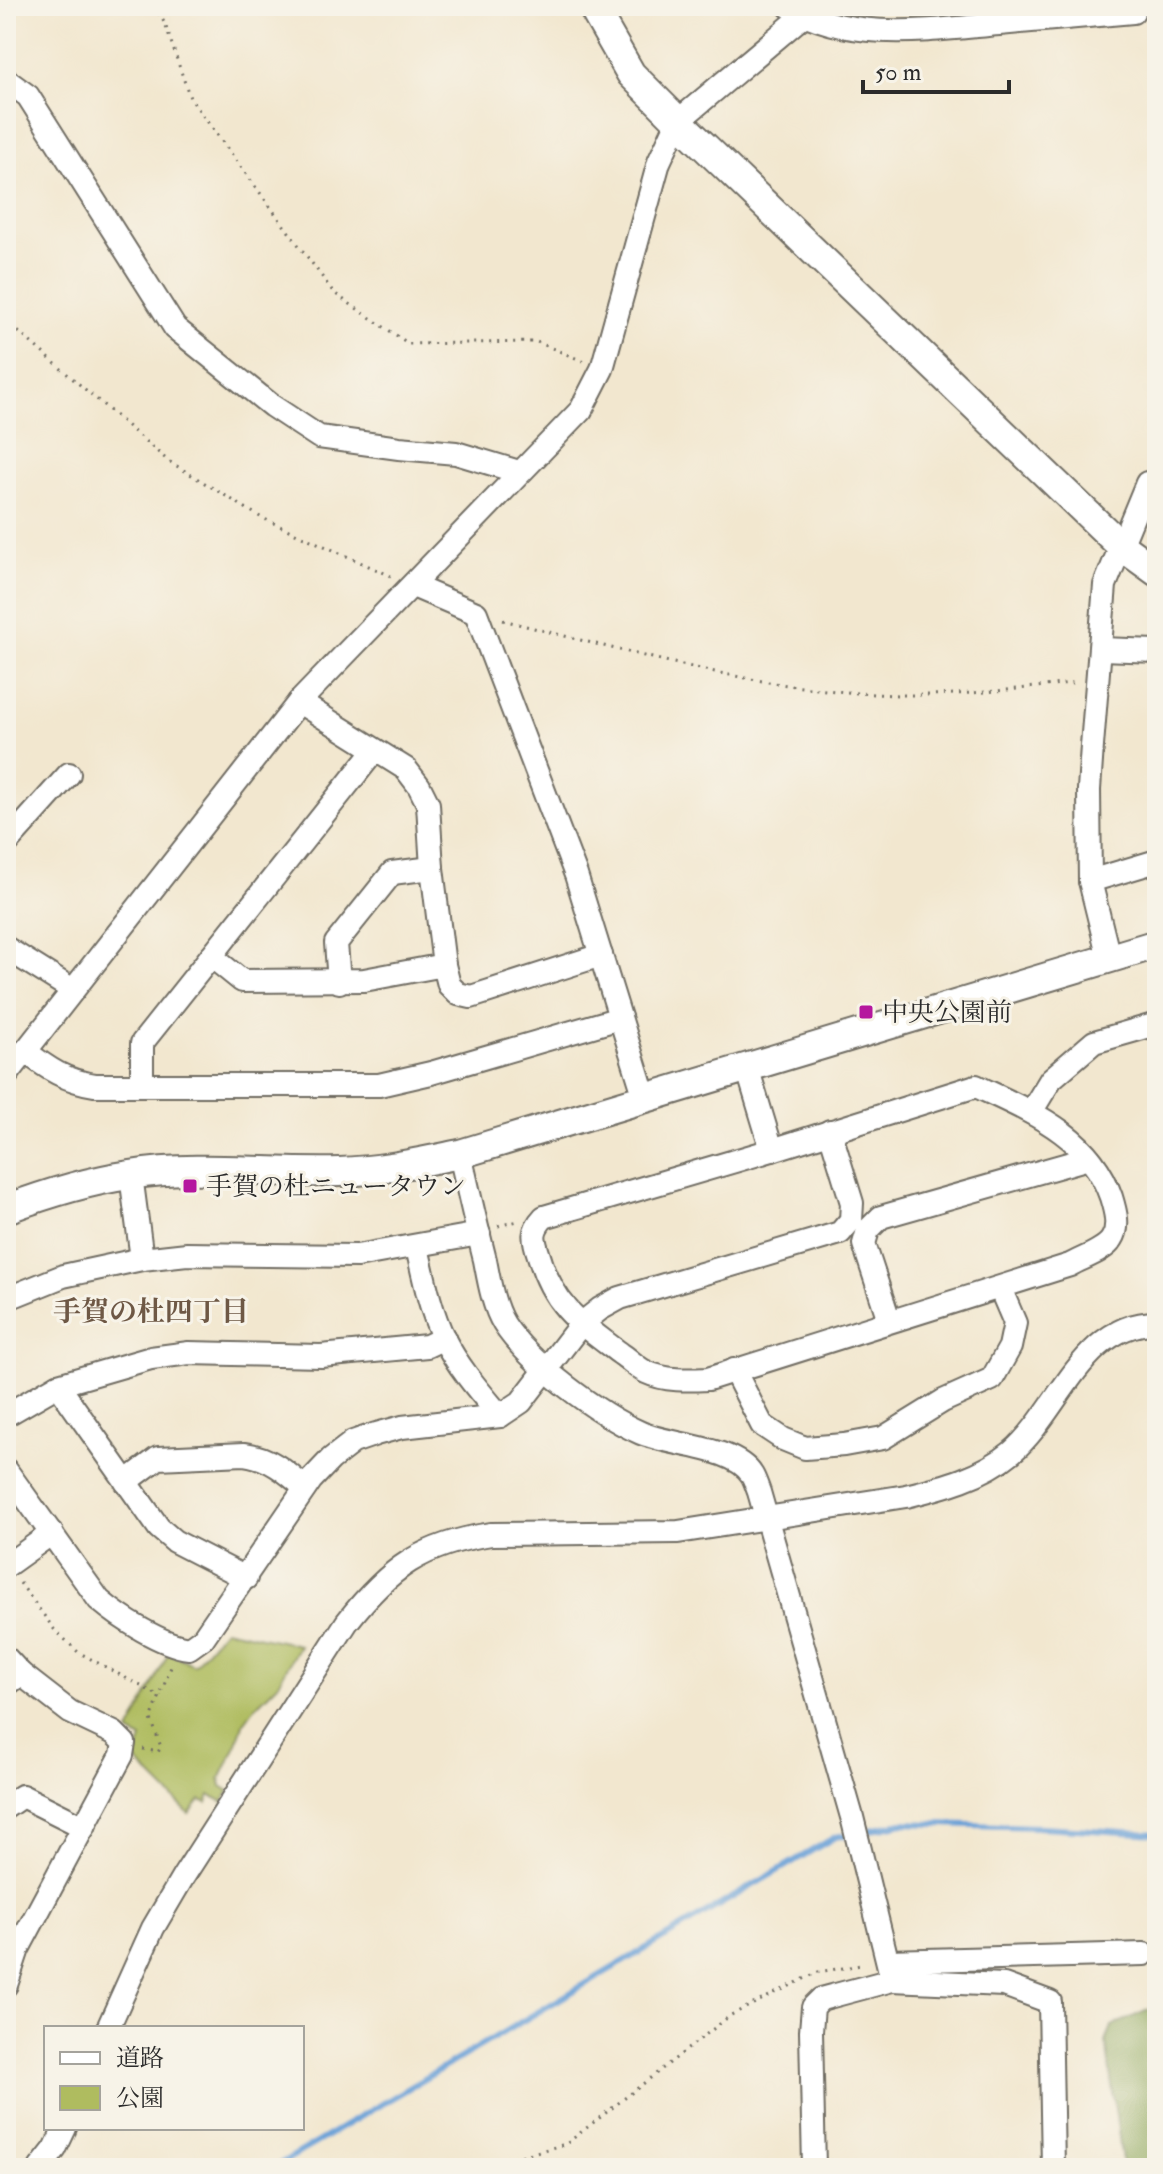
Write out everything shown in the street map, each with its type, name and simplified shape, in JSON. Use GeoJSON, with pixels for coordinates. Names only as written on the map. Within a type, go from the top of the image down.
{"type":"FeatureCollection","features":[{"type":"Feature","properties":{"kind":"street"},"geometry":{"type":"LineString","coordinates":[[592,6],[631,74],[1121,546],[1157,572]]}},
{"type":"Feature","properties":{"kind":"street"},"geometry":{"type":"LineString","coordinates":[[6,1076],[299,702],[581,410],[602,369],[659,162],[678,121],[797,10],[847,26],[898,32],[1133,12]]}},
{"type":"Feature","properties":{"kind":"street"},"geometry":{"type":"LineString","coordinates":[[6,80],[28,96],[175,328],[272,406],[319,437],[456,453],[519,472]]}},
{"type":"Feature","properties":{"kind":"street"},"geometry":{"type":"LineString","coordinates":[[1109,958],[1090,881],[1089,790],[1105,585],[1154,479]]}},
{"type":"Feature","properties":{"kind":"street"},"geometry":{"type":"LineString","coordinates":[[413,586],[476,613],[576,875],[645,1098]]}},
{"type":"Feature","properties":{"kind":"street"},"geometry":{"type":"LineString","coordinates":[[1101,649],[1157,651]]}},
{"type":"Feature","properties":{"kind":"street"},"geometry":{"type":"LineString","coordinates":[[299,702],[406,769],[419,786],[428,804],[444,965],[449,985],[458,994],[471,997],[601,955]]}},
{"type":"Feature","properties":{"kind":"street"},"geometry":{"type":"LineString","coordinates":[[142,1084],[142,1043],[375,750]]}},
{"type":"Feature","properties":{"kind":"street"},"geometry":{"type":"LineString","coordinates":[[6,844],[69,774]]}},
{"type":"Feature","properties":{"kind":"street"},"geometry":{"type":"LineString","coordinates":[[1090,881],[1157,861]]}},
{"type":"Feature","properties":{"kind":"street"},"geometry":{"type":"LineString","coordinates":[[339,982],[336,943],[392,873],[432,868]]}},
{"type":"Feature","properties":{"kind":"street"},"geometry":{"type":"LineString","coordinates":[[6,1209],[69,1188],[131,1175],[166,1171],[342,1172],[391,1168],[460,1154],[1157,944]]}},
{"type":"Feature","properties":{"kind":"street"},"geometry":{"type":"LineString","coordinates":[[6,948],[73,990]]}},
{"type":"Feature","properties":{"kind":"street"},"geometry":{"type":"LineString","coordinates":[[211,956],[242,981],[339,982],[388,977],[444,965]]}},
{"type":"Feature","properties":{"kind":"street"},"geometry":{"type":"LineString","coordinates":[[25,1051],[53,1073],[74,1082],[95,1085],[379,1085],[620,1018]]}},
{"type":"Feature","properties":{"kind":"street"},"geometry":{"type":"LineString","coordinates":[[1031,1112],[1051,1079],[1094,1042],[1157,1024]]}},
{"type":"Feature","properties":{"kind":"street"},"geometry":{"type":"LineString","coordinates":[[747,1067],[772,1150]]}},
{"type":"Feature","properties":{"kind":"street"},"geometry":{"type":"LineString","coordinates":[[976,1086],[1031,1112],[1074,1140],[1107,1187],[1116,1214],[1115,1235],[1110,1243],[1070,1265],[708,1379],[677,1380],[647,1373],[581,1324],[559,1302],[545,1276],[533,1236],[536,1226],[544,1217],[976,1086]]}},
{"type":"Feature","properties":{"kind":"street"},"geometry":{"type":"LineString","coordinates":[[6,1470],[99,1600],[114,1614],[177,1646],[189,1648],[203,1638],[305,1488],[331,1459],[353,1442],[402,1427],[500,1416],[521,1402],[581,1324],[620,1298],[840,1233],[851,1220],[852,1203],[830,1131]]}},
{"type":"Feature","properties":{"kind":"street"},"geometry":{"type":"LineString","coordinates":[[460,1154],[491,1288],[503,1321],[520,1345],[608,1416],[641,1433],[714,1452],[739,1462],[752,1474],[768,1519],[852,1817],[890,1971]]}},
{"type":"Feature","properties":{"kind":"street"},"geometry":{"type":"LineString","coordinates":[[889,1320],[864,1244],[868,1230],[881,1217],[1089,1158]]}},
{"type":"Feature","properties":{"kind":"street"},"geometry":{"type":"LineString","coordinates":[[131,1175],[142,1259]]}},
{"type":"Feature","properties":{"kind":"street"},"geometry":{"type":"LineString","coordinates":[[6,1299],[63,1276],[142,1259],[187,1254],[357,1256],[479,1234]]}},
{"type":"Feature","properties":{"kind":"street"},"geometry":{"type":"LineString","coordinates":[[417,1247],[428,1295],[444,1338],[467,1376],[500,1416]]}},
{"type":"Feature","properties":{"kind":"street"},"geometry":{"type":"LineString","coordinates":[[734,1370],[762,1425],[783,1439],[805,1448],[883,1438],[943,1401],[992,1379],[1010,1347],[1015,1323],[1000,1288]]}},
{"type":"Feature","properties":{"kind":"street"},"geometry":{"type":"LineString","coordinates":[[109,2026],[153,1928],[183,1877],[339,1634],[371,1592],[394,1570],[427,1550],[449,1542],[491,1534],[678,1532],[906,1496],[938,1488],[992,1466],[1025,1439],[1080,1364],[1103,1341],[1144,1322],[1157,1323]]}},
{"type":"Feature","properties":{"kind":"street"},"geometry":{"type":"LineString","coordinates":[[6,1415],[58,1385],[151,1358],[189,1353],[321,1356],[427,1346],[444,1338]]}},
{"type":"Feature","properties":{"kind":"street"},"geometry":{"type":"LineString","coordinates":[[58,1385],[159,1528],[174,1541],[246,1578]]}},
{"type":"Feature","properties":{"kind":"street"},"geometry":{"type":"LineString","coordinates":[[126,1482],[158,1458],[244,1454],[280,1467],[305,1488]]}},
{"type":"Feature","properties":{"kind":"street"},"geometry":{"type":"LineString","coordinates":[[6,1566],[52,1533]]}},
{"type":"Feature","properties":{"kind":"street"},"geometry":{"type":"LineString","coordinates":[[7,1981],[18,1949],[122,1755],[124,1743],[114,1733],[57,1703],[11,1672]]}},
{"type":"Feature","properties":{"kind":"street"},"geometry":{"type":"LineString","coordinates":[[6,1807],[22,1796],[84,1827]]}},
{"type":"Feature","properties":{"kind":"street"},"geometry":{"type":"LineString","coordinates":[[814,2168],[811,2031],[813,2007],[821,1999],[890,1971],[1144,1954]]}},
{"type":"Feature","properties":{"kind":"street"},"geometry":{"type":"LineString","coordinates":[[890,1971],[952,1984],[985,1982],[1004,1985],[1050,2002],[1053,2168]]}},
{"type":"Feature","properties":{"kind":"street"},"geometry":{"type":"LineString","coordinates":[[40,2168],[55,2149],[64,2130]]}},
{"type":"Feature","properties":{"kind":"path"},"geometry":{"type":"LineString","coordinates":[[155,6],[165,24],[190,98],[334,293],[409,344],[537,342],[602,369]]}},
{"type":"Feature","properties":{"kind":"path"},"geometry":{"type":"LineString","coordinates":[[6,321],[167,460],[262,518],[413,586]]}},
{"type":"Feature","properties":{"kind":"path"},"geometry":{"type":"LineString","coordinates":[[476,613],[619,649],[790,686],[903,695],[1030,688],[1098,679]]}},
{"type":"Feature","properties":{"kind":"path"},"geometry":{"type":"LineString","coordinates":[[479,1234],[524,1219],[536,1226]]}},
{"type":"Feature","properties":{"kind":"path"},"geometry":{"type":"LineString","coordinates":[[6,1566],[54,1629],[78,1652],[161,1697]]}},
{"type":"Feature","properties":{"kind":"path"},"geometry":{"type":"LineString","coordinates":[[124,1743],[158,1752],[161,1742],[151,1719],[177,1646]]}},
{"type":"Feature","properties":{"kind":"path"},"geometry":{"type":"LineString","coordinates":[[475,2168],[566,2144],[731,2015],[818,1972],[890,1971]]}},
{"type":"Feature","properties":{"kind":"green space"},"geometry":{"type":"Polygon","coordinates":[[[224,1629],[299,1645],[278,1684],[243,1724],[220,1779],[222,1786],[230,1791],[223,1802],[210,1795],[207,1803],[200,1800],[189,1814],[135,1760],[142,1739],[129,1732],[169,1652],[194,1665],[224,1629]]]}},
{"type":"Feature","properties":{"kind":"green space"},"geometry":{"type":"Polygon","coordinates":[[[1157,2006],[1157,2168],[1123,2168],[1106,2042],[1112,2026],[1157,2006]]]}},
{"type":"Feature","properties":{"kind":"waterway"},"geometry":{"type":"LineString","coordinates":[[862,1832],[902,1823],[1157,1834]]}},
{"type":"Feature","properties":{"kind":"waterway"},"geometry":{"type":"LineString","coordinates":[[273,2168],[835,1837],[851,1834]]}},
{"type":"Feature","properties":{"kind":"place","name":"中央公園前"},"geometry":{"type":"Point","coordinates":[866,1012]}},
{"type":"Feature","properties":{"kind":"place","name":"手賀の杜ニュータウン"},"geometry":{"type":"Point","coordinates":[190,1186]}},
{"type":"Feature","properties":{"kind":"district","name":"手賀の杜四丁目"},"geometry":{"type":"Point","coordinates":[151,1311]}}]}
